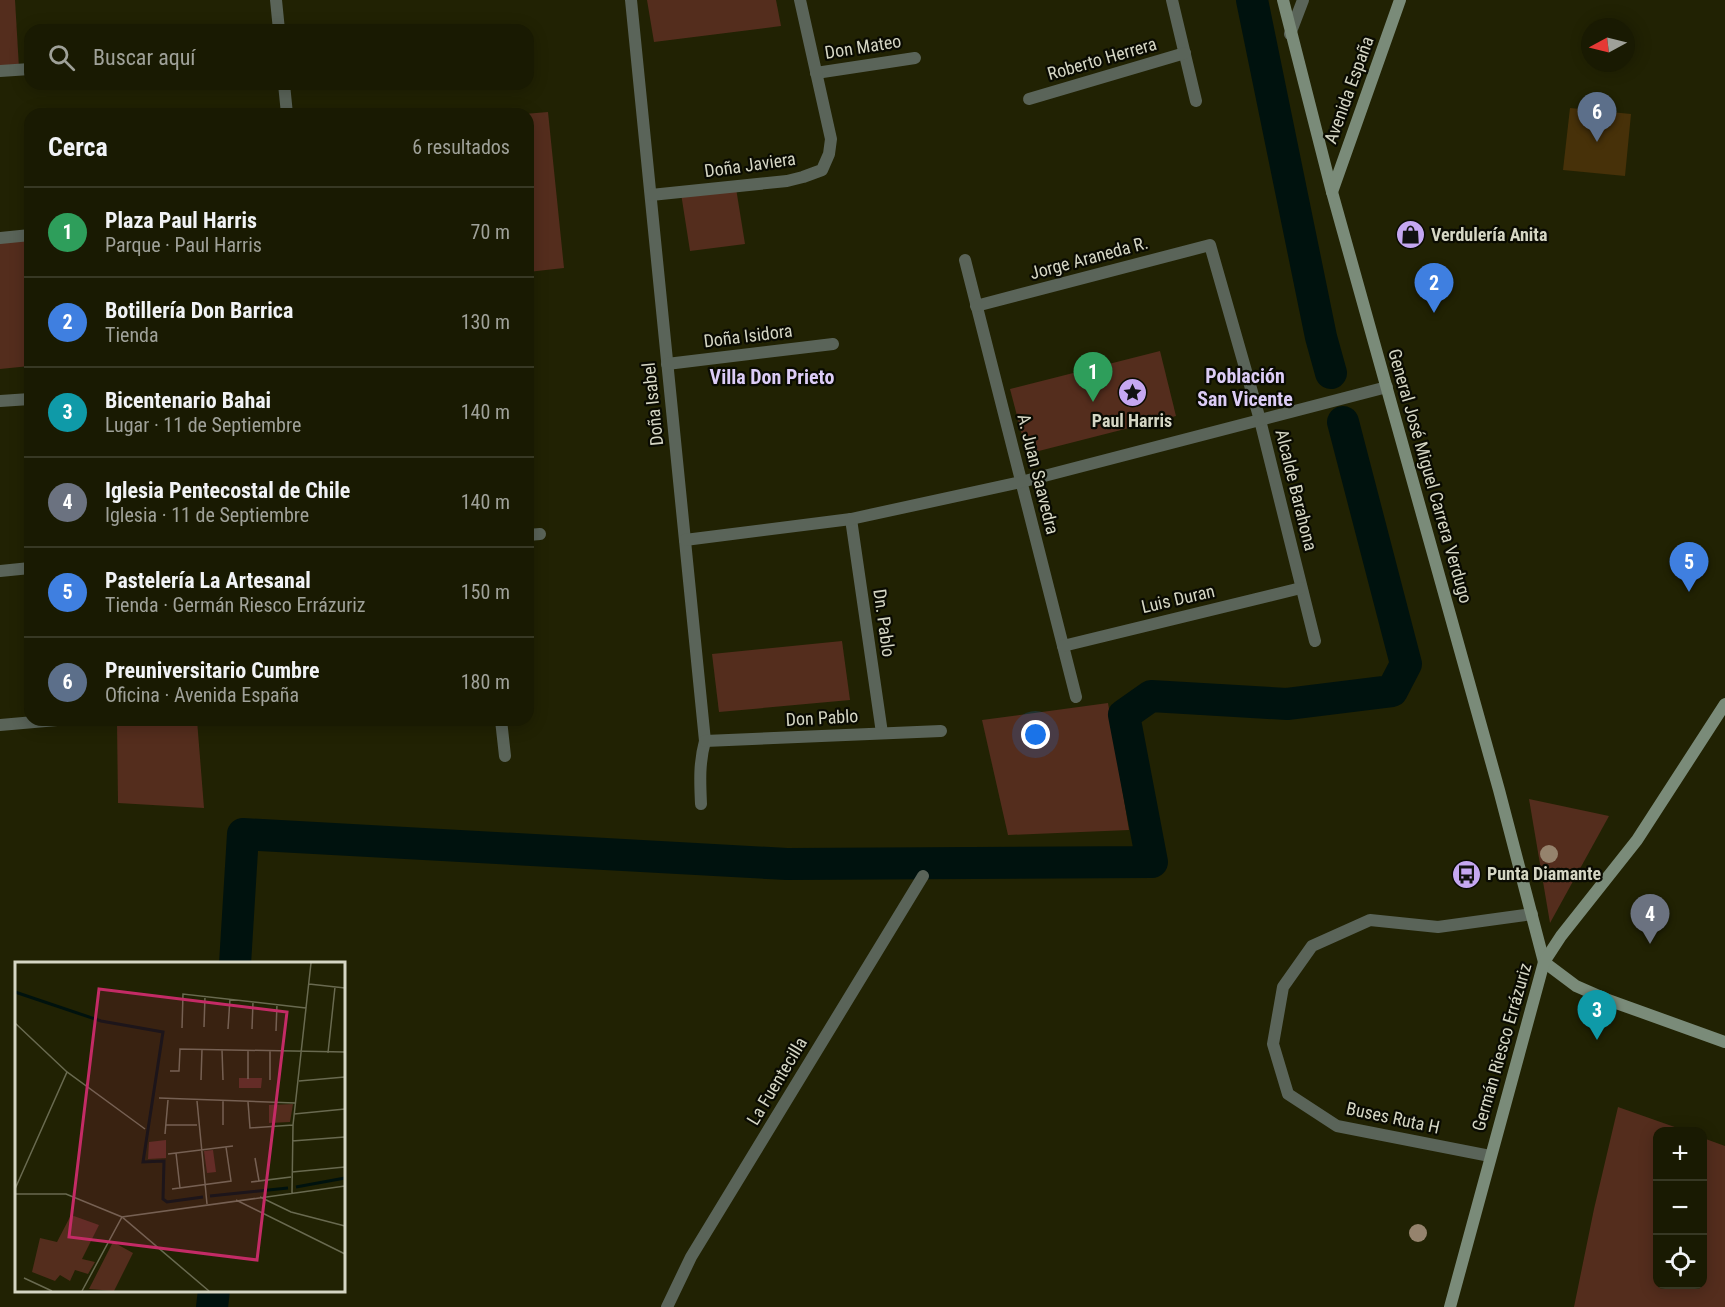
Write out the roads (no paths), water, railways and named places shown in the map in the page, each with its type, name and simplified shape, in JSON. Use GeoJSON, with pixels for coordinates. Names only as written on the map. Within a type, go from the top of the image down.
{"type":"FeatureCollection","features":[{"type":"Feature","properties":{"kind":"street"},"geometry":{"type":"LineString","coordinates":[[276,0],[278,24]]}},
{"type":"Feature","properties":{"kind":"street","name":"Doña Isabel"},"geometry":{"type":"LineString","coordinates":[[631,0],[705,741],[699,771],[701,804]]}},
{"type":"Feature","properties":{"kind":"street","name":"Doña Javiera"},"geometry":{"type":"LineString","coordinates":[[651,195],[787,181],[822,170],[829,154],[831,139],[800,0]]}},
{"type":"Feature","properties":{"kind":"street","name":"Roberto Herrera"},"geometry":{"type":"LineString","coordinates":[[1172,0],[1196,101]]}},
{"type":"Feature","properties":{"kind":"street","name":"General José Miguel Carrera Verdugo"},"geometry":{"type":"LineString","coordinates":[[1282,0],[1332,192],[1544,962]]}},
{"type":"Feature","properties":{"kind":"street"},"geometry":{"type":"LineString","coordinates":[[1290,34],[1304,0]]}},
{"type":"Feature","properties":{"kind":"street","name":"Avenida España"},"geometry":{"type":"LineString","coordinates":[[1332,192],[1400,0]]}},
{"type":"Feature","properties":{"kind":"street","name":"Roberto Herrera"},"geometry":{"type":"LineString","coordinates":[[1029,99],[1185,53]]}},
{"type":"Feature","properties":{"kind":"street","name":"Don Mateo"},"geometry":{"type":"LineString","coordinates":[[816,73],[915,58]]}},
{"type":"Feature","properties":{"kind":"street"},"geometry":{"type":"LineString","coordinates":[[0,71],[24,69]]}},
{"type":"Feature","properties":{"kind":"street"},"geometry":{"type":"LineString","coordinates":[[285,90],[286,108]]}},
{"type":"Feature","properties":{"kind":"street"},"geometry":{"type":"LineString","coordinates":[[0,238],[24,236]]}},
{"type":"Feature","properties":{"kind":"street","name":"Jorge Araneda R."},"geometry":{"type":"LineString","coordinates":[[976,306],[1210,245]]}},
{"type":"Feature","properties":{"kind":"street","name":"Alcalde Barahona"},"geometry":{"type":"LineString","coordinates":[[1210,245],[1260,420],[1315,641]]}},
{"type":"Feature","properties":{"kind":"street","name":"A. Juan Saavedra"},"geometry":{"type":"LineString","coordinates":[[965,260],[1076,697]]}},
{"type":"Feature","properties":{"kind":"street","name":"Doña Isidora"},"geometry":{"type":"LineString","coordinates":[[667,364],[833,344]]}},
{"type":"Feature","properties":{"kind":"street"},"geometry":{"type":"LineString","coordinates":[[685,540],[851,519],[1021,482],[1387,387]]}},
{"type":"Feature","properties":{"kind":"street"},"geometry":{"type":"LineString","coordinates":[[0,401],[24,399]]}},
{"type":"Feature","properties":{"kind":"street","name":"Dn. Pablo"},"geometry":{"type":"LineString","coordinates":[[851,519],[882,733]]}},
{"type":"Feature","properties":{"kind":"street"},"geometry":{"type":"LineString","coordinates":[[0,571],[24,569]]}},
{"type":"Feature","properties":{"kind":"street","name":"Luis Duran"},"geometry":{"type":"LineString","coordinates":[[1064,645],[1301,588]]}},
{"type":"Feature","properties":{"kind":"street","name":"Germán Riesco Errázuriz"},"geometry":{"type":"LineString","coordinates":[[1450,1307],[1544,962],[1561,936],[1637,840],[1725,704]]}},
{"type":"Feature","properties":{"kind":"street"},"geometry":{"type":"LineString","coordinates":[[0,725],[24,723]]}},
{"type":"Feature","properties":{"kind":"street"},"geometry":{"type":"LineString","coordinates":[[502,726],[505,756]]}},
{"type":"Feature","properties":{"kind":"street","name":"Don Pablo"},"geometry":{"type":"LineString","coordinates":[[705,741],[941,731]]}},
{"type":"Feature","properties":{"kind":"street","name":"La Fuentecilla"},"geometry":{"type":"LineString","coordinates":[[667,1307],[691,1257],[923,876]]}},
{"type":"Feature","properties":{"kind":"street","name":"Buses Ruta H"},"geometry":{"type":"LineString","coordinates":[[1490,1156],[1337,1126],[1288,1095],[1273,1044],[1283,987],[1312,946],[1370,920],[1438,927],[1532,914]]}},
{"type":"Feature","properties":{"kind":"street"},"geometry":{"type":"LineString","coordinates":[[1544,962],[1576,986],[1725,1042]]}},
{"type":"Feature","properties":{"kind":"waterway"},"geometry":{"type":"LineString","coordinates":[[1252,0],[1321,337],[1331,373]]}},
{"type":"Feature","properties":{"kind":"waterway"},"geometry":{"type":"LineString","coordinates":[[235,962],[243,834],[787,864],[1152,862],[1124,715],[1151,696],[1287,704],[1392,691],[1406,664],[1343,422]]}},
{"type":"Feature","properties":{"kind":"waterway"},"geometry":{"type":"LineString","coordinates":[[212,1307],[214,1292]]}},
{"type":"Feature","properties":{"kind":"place","name":"Preuniversitario Cumbre"},"geometry":{"type":"Point","coordinates":[1597,142]}},
{"type":"Feature","properties":{"kind":"place","name":"Verdulería Anita"},"geometry":{"type":"Point","coordinates":[1410,235]}},
{"type":"Feature","properties":{"kind":"place","name":"Botillería Don Barrica"},"geometry":{"type":"Point","coordinates":[1434,313]}},
{"type":"Feature","properties":{"kind":"place","name":"Paul Harris"},"geometry":{"type":"Point","coordinates":[1132,392]}},
{"type":"Feature","properties":{"kind":"place","name":"Plaza Paul Harris"},"geometry":{"type":"Point","coordinates":[1093,402]}},
{"type":"Feature","properties":{"kind":"place","name":"Pastelería La Artesanal"},"geometry":{"type":"Point","coordinates":[1689,592]}},
{"type":"Feature","properties":{"kind":"place","name":"Punta Diamante"},"geometry":{"type":"Point","coordinates":[1466,874]}},
{"type":"Feature","properties":{"kind":"place","name":"Iglesia Pentecostal de Chile"},"geometry":{"type":"Point","coordinates":[1650,944]}},
{"type":"Feature","properties":{"kind":"place","name":"Bicentenario Bahai"},"geometry":{"type":"Point","coordinates":[1597,1040]}},
{"type":"Feature","properties":{"kind":"district","name":"Villa Don Prieto"},"geometry":{"type":"Point","coordinates":[772,377]}},
{"type":"Feature","properties":{"kind":"district","name":"Población San Vicente"},"geometry":{"type":"Point","coordinates":[1245,388]}}]}
